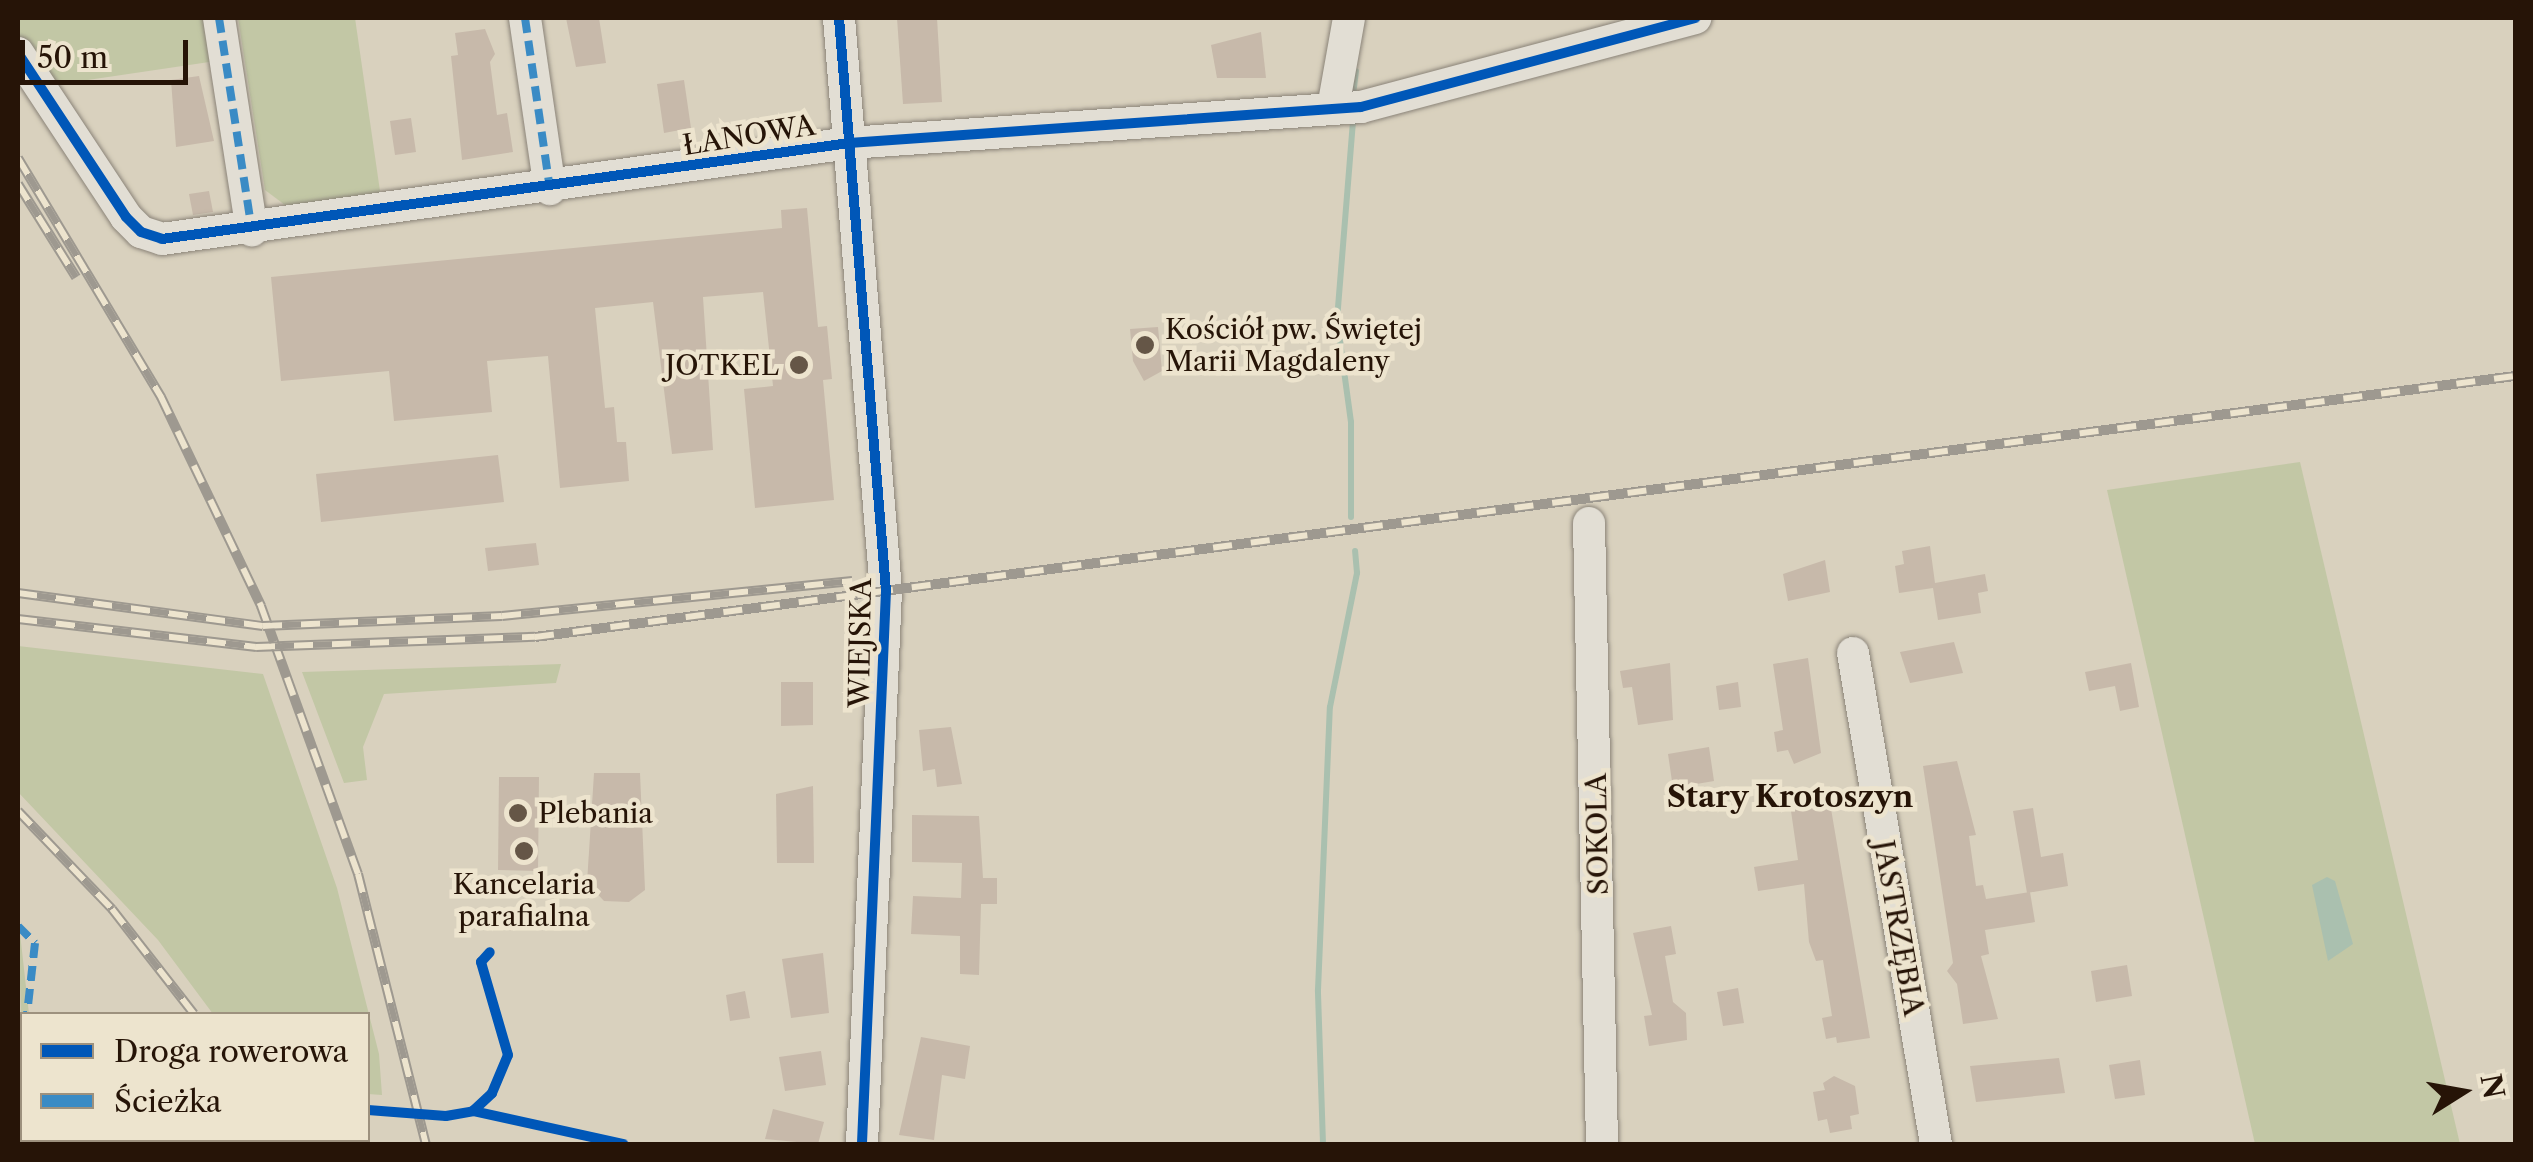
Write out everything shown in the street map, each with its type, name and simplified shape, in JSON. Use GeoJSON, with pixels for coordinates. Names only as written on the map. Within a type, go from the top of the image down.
{"type":"FeatureCollection","features":[{"type":"Feature","properties":{"kind":"street"},"geometry":{"type":"LineString","coordinates":[[219,18],[252,230]]}},
{"type":"Feature","properties":{"kind":"street"},"geometry":{"type":"LineString","coordinates":[[525,18],[550,190]]}},
{"type":"Feature","properties":{"kind":"street","name":"WIEJSKA"},"geometry":{"type":"LineString","coordinates":[[839,18],[886,591],[862,1144]]}},
{"type":"Feature","properties":{"kind":"street"},"geometry":{"type":"LineString","coordinates":[[1332,108],[1349,18]]}},
{"type":"Feature","properties":{"kind":"street","name":"ŁANOWA"},"geometry":{"type":"LineString","coordinates":[[18,53],[140,232],[162,239],[550,190],[849,142],[1362,107],[1696,18]]}},
{"type":"Feature","properties":{"kind":"street","name":"SOKOLA"},"geometry":{"type":"LineString","coordinates":[[1589,523],[1602,1144]]}},
{"type":"Feature","properties":{"kind":"street","name":"JASTRZĘBIA"},"geometry":{"type":"LineString","coordinates":[[1853,653],[1936,1144]]}},
{"type":"Feature","properties":{"kind":"shaded area"},"geometry":{"type":"Polygon","coordinates":[[[18,18],[210,18],[216,61],[54,85],[18,36],[18,18]]]}},
{"type":"Feature","properties":{"kind":"shaded area"},"geometry":{"type":"Polygon","coordinates":[[[238,18],[355,18],[381,198],[293,211],[265,190],[238,18]]]}},
{"type":"Feature","properties":{"kind":"shaded area"},"geometry":{"type":"Polygon","coordinates":[[[2300,462],[2460,1144],[2255,1144],[2107,490],[2300,462]]]}},
{"type":"Feature","properties":{"kind":"shaded area"},"geometry":{"type":"Polygon","coordinates":[[[18,646],[263,674],[337,888],[368,1012],[212,1012],[158,940],[18,792],[18,646]]]}},
{"type":"Feature","properties":{"kind":"shaded area"},"geometry":{"type":"Polygon","coordinates":[[[561,664],[556,683],[384,694],[363,747],[367,780],[344,783],[302,672],[561,664]]]}},
{"type":"Feature","properties":{"kind":"shaded area"},"geometry":{"type":"Polygon","coordinates":[[[2327,877],[2335,881],[2353,944],[2328,961],[2312,885],[2327,877]]]}},
{"type":"Feature","properties":{"kind":"shaded area"},"geometry":{"type":"Polygon","coordinates":[[[18,915],[29,1012],[21,1012],[18,915]]]}},
{"type":"Feature","properties":{"kind":"shaded area"},"geometry":{"type":"Polygon","coordinates":[[[370,1018],[379,1054],[382,1095],[370,1094],[370,1018]]]}},
{"type":"Feature","properties":{"kind":"shaded area"},"geometry":{"type":"Polygon","coordinates":[[[161,1142],[253,1144],[167,1144],[161,1142]]]}},
{"type":"Feature","properties":{"kind":"building"},"geometry":{"type":"Polygon","coordinates":[[[566,18],[599,18],[606,63],[576,67],[566,18]]]}},
{"type":"Feature","properties":{"kind":"building"},"geometry":{"type":"Polygon","coordinates":[[[897,18],[937,18],[942,102],[903,104],[897,18]]]}},
{"type":"Feature","properties":{"kind":"building"},"geometry":{"type":"Polygon","coordinates":[[[485,29],[495,54],[490,62],[497,115],[507,113],[513,152],[462,160],[451,56],[458,55],[455,33],[485,29]]]}},
{"type":"Feature","properties":{"kind":"building"},"geometry":{"type":"Polygon","coordinates":[[[1261,32],[1266,78],[1217,78],[1211,45],[1261,32]]]}},
{"type":"Feature","properties":{"kind":"building"},"geometry":{"type":"Polygon","coordinates":[[[199,76],[214,141],[176,147],[171,80],[199,76]]]}},
{"type":"Feature","properties":{"kind":"building"},"geometry":{"type":"Polygon","coordinates":[[[684,80],[691,128],[664,133],[657,84],[684,80]]]}},
{"type":"Feature","properties":{"kind":"building"},"geometry":{"type":"Polygon","coordinates":[[[411,118],[416,152],[395,155],[390,121],[411,118]]]}},
{"type":"Feature","properties":{"kind":"building"},"geometry":{"type":"Polygon","coordinates":[[[209,191],[213,212],[193,215],[189,194],[209,191]]]}},
{"type":"Feature","properties":{"kind":"building"},"geometry":{"type":"Polygon","coordinates":[[[807,208],[818,327],[827,326],[832,379],[823,380],[834,500],[755,508],[744,389],[773,386],[763,292],[703,297],[713,450],[672,454],[653,302],[595,308],[605,408],[614,407],[617,442],[626,442],[629,481],[560,488],[548,356],[487,361],[492,412],[394,421],[389,371],[281,381],[271,277],[782,228],[781,210],[807,208]]]}},
{"type":"Feature","properties":{"kind":"building","name":"Kościół pw. Świętej Marii Magdaleny"},"geometry":{"type":"Polygon","coordinates":[[[1158,327],[1162,371],[1144,381],[1133,361],[1130,329],[1158,327]]]}},
{"type":"Feature","properties":{"kind":"building"},"geometry":{"type":"Polygon","coordinates":[[[498,455],[504,502],[321,522],[316,474],[498,455]]]}},
{"type":"Feature","properties":{"kind":"building"},"geometry":{"type":"Polygon","coordinates":[[[536,543],[539,565],[488,571],[485,548],[536,543]]]}},
{"type":"Feature","properties":{"kind":"building"},"geometry":{"type":"Polygon","coordinates":[[[1930,546],[1935,583],[1985,574],[1988,591],[1978,593],[1981,613],[1938,620],[1933,588],[1899,593],[1895,566],[1904,564],[1902,551],[1930,546]]]}},
{"type":"Feature","properties":{"kind":"building"},"geometry":{"type":"Polygon","coordinates":[[[1825,560],[1830,592],[1788,601],[1783,574],[1825,560]]]}},
{"type":"Feature","properties":{"kind":"building"},"geometry":{"type":"Polygon","coordinates":[[[1954,642],[1963,673],[1910,683],[1900,652],[1954,642]]]}},
{"type":"Feature","properties":{"kind":"building"},"geometry":{"type":"Polygon","coordinates":[[[1808,658],[1821,753],[1794,764],[1788,750],[1777,752],[1774,732],[1783,730],[1773,664],[1808,658]]]}},
{"type":"Feature","properties":{"kind":"building"},"geometry":{"type":"Polygon","coordinates":[[[1670,663],[1673,720],[1638,725],[1632,687],[1623,688],[1620,671],[1670,663]]]}},
{"type":"Feature","properties":{"kind":"building"},"geometry":{"type":"Polygon","coordinates":[[[2131,663],[2139,707],[2120,711],[2115,686],[2089,691],[2085,672],[2131,663]]]}},
{"type":"Feature","properties":{"kind":"building"},"geometry":{"type":"Polygon","coordinates":[[[781,682],[813,682],[813,725],[781,726],[781,682]]]}},
{"type":"Feature","properties":{"kind":"building"},"geometry":{"type":"Polygon","coordinates":[[[1738,682],[1741,707],[1719,710],[1716,686],[1738,682]]]}},
{"type":"Feature","properties":{"kind":"building"},"geometry":{"type":"Polygon","coordinates":[[[951,727],[962,784],[937,787],[935,769],[923,771],[919,730],[951,727]]]}},
{"type":"Feature","properties":{"kind":"building"},"geometry":{"type":"Polygon","coordinates":[[[1709,747],[1714,781],[1673,788],[1668,754],[1709,747]]]}},
{"type":"Feature","properties":{"kind":"building"},"geometry":{"type":"Polygon","coordinates":[[[1957,761],[1976,835],[1969,836],[1976,886],[1983,885],[1986,899],[2030,892],[2035,922],[1985,930],[1989,954],[1981,956],[1998,1019],[1963,1024],[1957,984],[1947,971],[1953,963],[1923,766],[1957,761]]]}},
{"type":"Feature","properties":{"kind":"building"},"geometry":{"type":"Polygon","coordinates":[[[594,773],[640,773],[645,890],[629,902],[604,901],[587,883],[594,773]]]}},
{"type":"Feature","properties":{"kind":"building","name":"Plebania"},"geometry":{"type":"Polygon","coordinates":[[[499,777],[539,777],[538,871],[498,870],[499,777]]]}},
{"type":"Feature","properties":{"kind":"building"},"geometry":{"type":"Polygon","coordinates":[[[813,786],[814,863],[777,863],[776,794],[813,786]]]}},
{"type":"Feature","properties":{"kind":"building"},"geometry":{"type":"Polygon","coordinates":[[[1829,797],[1870,1038],[1837,1043],[1836,1037],[1826,1039],[1822,1018],[1832,1016],[1823,960],[1816,961],[1809,942],[1804,884],[1758,891],[1754,867],[1798,860],[1790,804],[1829,797]]]}},
{"type":"Feature","properties":{"kind":"building"},"geometry":{"type":"Polygon","coordinates":[[[2033,808],[2041,857],[2063,853],[2068,886],[2027,893],[2013,811],[2033,808]]]}},
{"type":"Feature","properties":{"kind":"building"},"geometry":{"type":"Polygon","coordinates":[[[912,815],[979,816],[983,878],[997,878],[997,904],[981,904],[979,975],[960,974],[960,936],[911,934],[913,896],[961,898],[962,863],[912,862],[912,815]]]}},
{"type":"Feature","properties":{"kind":"building"},"geometry":{"type":"Polygon","coordinates":[[[1671,926],[1676,954],[1665,956],[1673,1002],[1686,1013],[1687,1040],[1649,1046],[1644,1016],[1652,1015],[1633,933],[1671,926]]]}},
{"type":"Feature","properties":{"kind":"building"},"geometry":{"type":"Polygon","coordinates":[[[823,953],[829,1013],[791,1018],[782,959],[823,953]]]}},
{"type":"Feature","properties":{"kind":"building"},"geometry":{"type":"Polygon","coordinates":[[[2127,965],[2132,996],[2096,1002],[2091,971],[2127,965]]]}},
{"type":"Feature","properties":{"kind":"building"},"geometry":{"type":"Polygon","coordinates":[[[1738,988],[1744,1023],[1723,1026],[1717,992],[1738,988]]]}},
{"type":"Feature","properties":{"kind":"building"},"geometry":{"type":"Polygon","coordinates":[[[745,991],[750,1018],[730,1021],[726,995],[745,991]]]}},
{"type":"Feature","properties":{"kind":"building"},"geometry":{"type":"Polygon","coordinates":[[[921,1037],[970,1046],[965,1079],[942,1075],[934,1140],[899,1135],[921,1037]]]}},
{"type":"Feature","properties":{"kind":"building"},"geometry":{"type":"Polygon","coordinates":[[[821,1051],[826,1085],[785,1091],[779,1057],[821,1051]]]}},
{"type":"Feature","properties":{"kind":"building"},"geometry":{"type":"Polygon","coordinates":[[[2059,1058],[2065,1093],[1976,1102],[1970,1066],[2059,1058]]]}},
{"type":"Feature","properties":{"kind":"building"},"geometry":{"type":"Polygon","coordinates":[[[2140,1060],[2145,1095],[2115,1099],[2109,1065],[2140,1060]]]}},
{"type":"Feature","properties":{"kind":"building"},"geometry":{"type":"Polygon","coordinates":[[[1834,1076],[1855,1086],[1859,1114],[1850,1116],[1852,1129],[1830,1133],[1827,1119],[1818,1121],[1813,1092],[1825,1090],[1823,1083],[1834,1076]]]}},
{"type":"Feature","properties":{"kind":"building"},"geometry":{"type":"Polygon","coordinates":[[[773,1109],[824,1122],[818,1144],[765,1139],[773,1109]]]}},
{"type":"Feature","properties":{"kind":"waterway"},"geometry":{"type":"LineString","coordinates":[[1353,95],[1356,71]]}},
{"type":"Feature","properties":{"kind":"waterway"},"geometry":{"type":"LineString","coordinates":[[1351,517],[1351,422],[1337,320],[1353,123]]}},
{"type":"Feature","properties":{"kind":"waterway"},"geometry":{"type":"LineString","coordinates":[[1323,1144],[1318,990],[1330,707],[1357,573],[1355,551]]}},
{"type":"Feature","properties":{"kind":"railway"},"geometry":{"type":"LineString","coordinates":[[18,158],[161,397],[261,606],[358,874],[426,1144]]}},
{"type":"Feature","properties":{"kind":"railway"},"geometry":{"type":"LineString","coordinates":[[18,184],[76,277]]}},
{"type":"Feature","properties":{"kind":"railway"},"geometry":{"type":"LineString","coordinates":[[18,619],[256,647],[535,637],[2516,376]]}},
{"type":"Feature","properties":{"kind":"railway"},"geometry":{"type":"LineString","coordinates":[[18,593],[263,626],[502,616],[852,581]]}},
{"type":"Feature","properties":{"kind":"railway"},"geometry":{"type":"LineString","coordinates":[[18,811],[112,909],[192,1012]]}},
{"type":"Feature","properties":{"kind":"marked path"},"geometry":{"type":"LineString","coordinates":[[219,18],[252,230]]}},
{"type":"Feature","properties":{"kind":"marked path"},"geometry":{"type":"LineString","coordinates":[[525,18],[550,189]]}},
{"type":"Feature","properties":{"kind":"marked path"},"geometry":{"type":"LineString","coordinates":[[18,926],[35,943],[27,1012]]}},
{"type":"Feature","properties":{"kind":"marked path"},"geometry":{"type":"LineString","coordinates":[[18,1057],[20,1046]]}},
{"type":"Feature","properties":{"kind":"cycle path"},"geometry":{"type":"LineString","coordinates":[[839,18],[886,591],[862,1144]]}},
{"type":"Feature","properties":{"kind":"cycle path"},"geometry":{"type":"LineString","coordinates":[[18,53],[126,217],[141,232],[162,239],[849,143],[1361,107],[1695,18]]}},
{"type":"Feature","properties":{"kind":"cycle path"},"geometry":{"type":"LineString","coordinates":[[370,1110],[446,1116],[473,1111],[492,1093],[508,1055],[481,962],[490,952]]}},
{"type":"Feature","properties":{"kind":"cycle path"},"geometry":{"type":"LineString","coordinates":[[473,1111],[623,1144]]}},
{"type":"Feature","properties":{"kind":"place","name":"Kościół pw. Świętej Marii Magdaleny"},"geometry":{"type":"Point","coordinates":[1145,345]}},
{"type":"Feature","properties":{"kind":"place","name":"JOTKEL"},"geometry":{"type":"Point","coordinates":[799,365]}},
{"type":"Feature","properties":{"kind":"place","name":"Plebania"},"geometry":{"type":"Point","coordinates":[518,813]}},
{"type":"Feature","properties":{"kind":"place","name":"Kancelaria parafialna"},"geometry":{"type":"Point","coordinates":[524,851]}},
{"type":"Feature","properties":{"kind":"district","name":"Stary Krotoszyn"},"geometry":{"type":"Point","coordinates":[1790,797]}}]}
